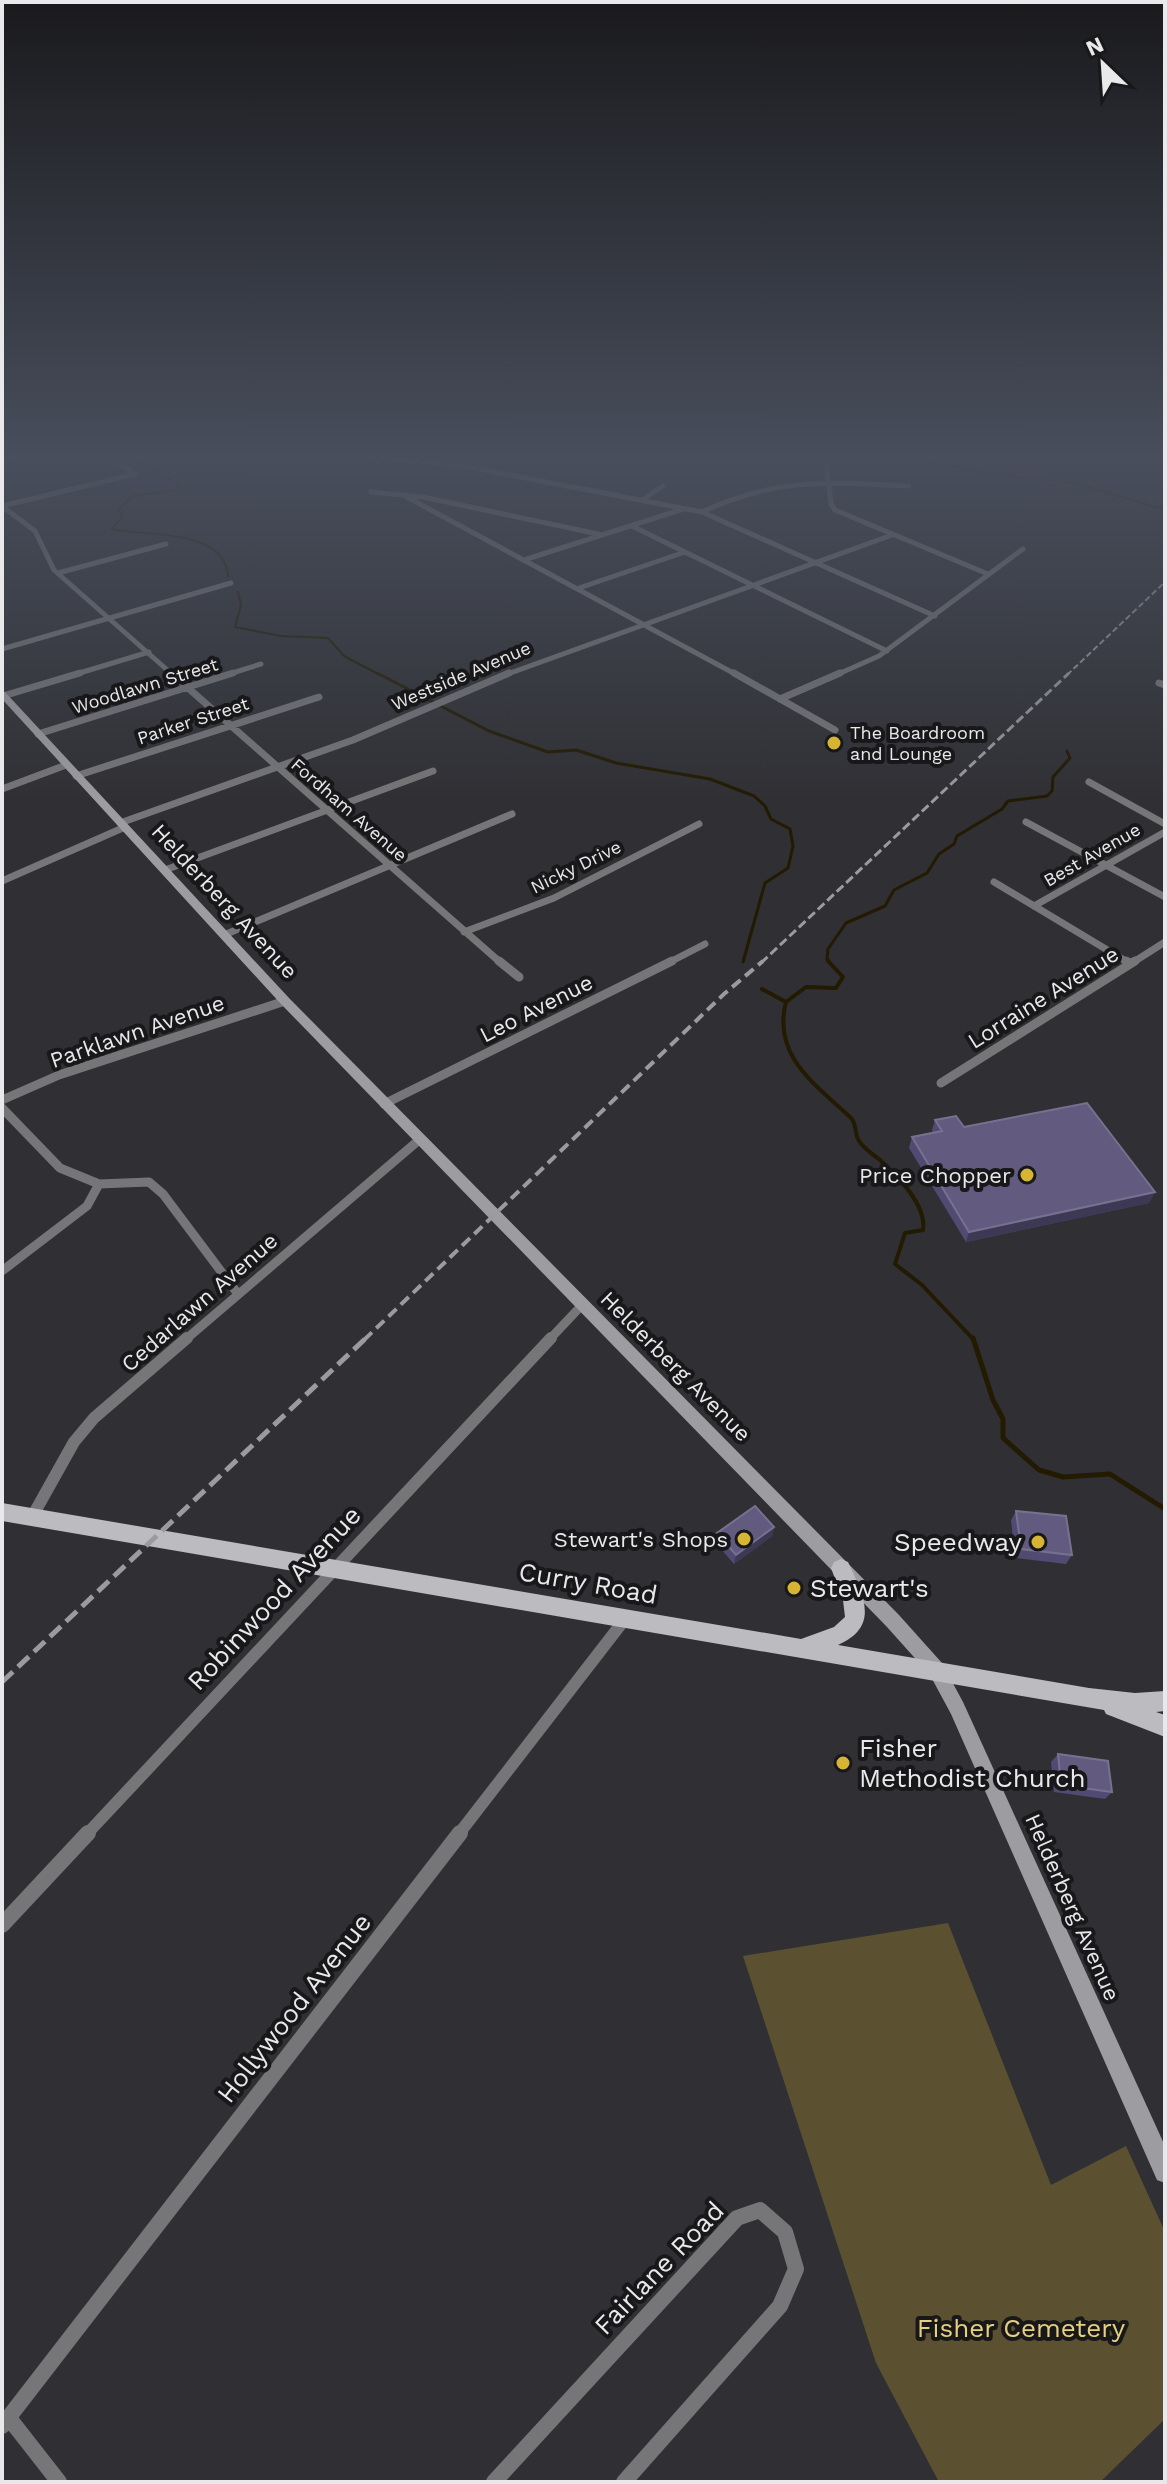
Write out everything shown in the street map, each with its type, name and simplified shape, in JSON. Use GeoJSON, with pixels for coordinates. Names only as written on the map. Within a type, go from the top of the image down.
{"type":"FeatureCollection","features":[{"type":"Feature","properties":{"kind":"main road","name":"Curry Road"},"geometry":{"type":"LineString","coordinates":[[2,1512],[936,1669],[1089,1698],[1135,1703],[1165,1701]]}},
{"type":"Feature","properties":{"kind":"main road"},"geometry":{"type":"LineString","coordinates":[[803,1647],[838,1637],[856,1620],[857,1605],[841,1568]]}},
{"type":"Feature","properties":{"kind":"main road"},"geometry":{"type":"LineString","coordinates":[[1089,1698],[1165,1726]]}},
{"type":"Feature","properties":{"kind":"street"},"geometry":{"type":"LineString","coordinates":[[58,573],[66,571]]}},
{"type":"Feature","properties":{"kind":"street"},"geometry":{"type":"LineString","coordinates":[[548,571],[835,730]]}},
{"type":"Feature","properties":{"kind":"street"},"geometry":{"type":"LineString","coordinates":[[579,588],[629,571]]}},
{"type":"Feature","properties":{"kind":"street"},"geometry":{"type":"LineString","coordinates":[[723,571],[887,651]]}},
{"type":"Feature","properties":{"kind":"street","name":"Westside Avenue"},"geometry":{"type":"LineString","coordinates":[[2,881],[123,825],[353,740],[530,664],[795,571]]}},
{"type":"Feature","properties":{"kind":"street"},"geometry":{"type":"LineString","coordinates":[[834,571],[935,616]]}},
{"type":"Feature","properties":{"kind":"street"},"geometry":{"type":"LineString","coordinates":[[980,571],[988,574]]}},
{"type":"Feature","properties":{"kind":"street"},"geometry":{"type":"LineString","coordinates":[[780,699],[887,651],[992,571]]}},
{"type":"Feature","properties":{"kind":"street","name":"Fordham Avenue"},"geometry":{"type":"LineString","coordinates":[[58,573],[388,866],[519,977]]}},
{"type":"Feature","properties":{"kind":"street"},"geometry":{"type":"LineString","coordinates":[[2,649],[231,583]]}},
{"type":"Feature","properties":{"kind":"street"},"geometry":{"type":"LineString","coordinates":[[3,695],[149,652]]}},
{"type":"Feature","properties":{"kind":"street","name":"Woodlawn Street"},"geometry":{"type":"LineString","coordinates":[[38,734],[261,664]]}},
{"type":"Feature","properties":{"kind":"street","name":"Helderberg Avenue"},"geometry":{"type":"LineString","coordinates":[[3,695],[285,1001],[841,1568],[936,1669],[963,1720],[1165,2172]]}},
{"type":"Feature","properties":{"kind":"street","name":"Parker Street"},"geometry":{"type":"LineString","coordinates":[[76,776],[319,697]]}},
{"type":"Feature","properties":{"kind":"street"},"geometry":{"type":"LineString","coordinates":[[2,789],[66,765]]}},
{"type":"Feature","properties":{"kind":"street"},"geometry":{"type":"LineString","coordinates":[[165,870],[433,771]]}},
{"type":"Feature","properties":{"kind":"street"},"geometry":{"type":"LineString","coordinates":[[1089,782],[1165,824]]}},
{"type":"Feature","properties":{"kind":"street"},"geometry":{"type":"LineString","coordinates":[[224,935],[512,814]]}},
{"type":"Feature","properties":{"kind":"street"},"geometry":{"type":"LineString","coordinates":[[1026,822],[1165,897]]}},
{"type":"Feature","properties":{"kind":"street","name":"Nicky Drive"},"geometry":{"type":"LineString","coordinates":[[464,932],[495,923],[564,892],[699,824]]}},
{"type":"Feature","properties":{"kind":"street","name":"Best Avenue"},"geometry":{"type":"LineString","coordinates":[[1034,906],[1165,832]]}},
{"type":"Feature","properties":{"kind":"street"},"geometry":{"type":"LineString","coordinates":[[994,882],[1130,963]]}},
{"type":"Feature","properties":{"kind":"street","name":"Lorraine Avenue"},"geometry":{"type":"LineString","coordinates":[[941,1083],[1165,942]]}},
{"type":"Feature","properties":{"kind":"street","name":"Leo Avenue"},"geometry":{"type":"LineString","coordinates":[[384,1104],[705,944]]}},
{"type":"Feature","properties":{"kind":"street","name":"Parklawn Avenue"},"geometry":{"type":"LineString","coordinates":[[2,1100],[59,1075],[285,1001]]}},
{"type":"Feature","properties":{"kind":"street"},"geometry":{"type":"LineString","coordinates":[[2,1108],[60,1168],[99,1184],[149,1182],[163,1194],[238,1294]]}},
{"type":"Feature","properties":{"kind":"street","name":"Cedarlawn Avenue"},"geometry":{"type":"LineString","coordinates":[[32,1517],[74,1442],[94,1418],[419,1140]]}},
{"type":"Feature","properties":{"kind":"street"},"geometry":{"type":"LineString","coordinates":[[2,1271],[87,1206],[99,1184]]}},
{"type":"Feature","properties":{"kind":"street","name":"Robinwood Avenue"},"geometry":{"type":"LineString","coordinates":[[2,1925],[582,1305]]}},
{"type":"Feature","properties":{"kind":"street","name":"Hollywood Avenue"},"geometry":{"type":"LineString","coordinates":[[5,2422],[625,1619]]}},
{"type":"Feature","properties":{"kind":"street","name":"Fairlane Road"},"geometry":{"type":"LineString","coordinates":[[494,2482],[737,2218],[760,2210],[785,2232],[796,2269],[780,2306],[624,2482]]}},
{"type":"Feature","properties":{"kind":"street"},"geometry":{"type":"LineString","coordinates":[[5,2422],[59,2482]]}},
{"type":"Feature","properties":{"kind":"green space","name":"Fisher Cemetery"},"geometry":{"type":"Polygon","coordinates":[[[948,1923],[1051,2185],[1126,2146],[1165,2232],[1165,2419],[1100,2482],[939,2482],[876,2363],[743,1956],[948,1923]]]}},
{"type":"Feature","properties":{"kind":"building","name":"Price Chopper"},"geometry":{"type":"Polygon","coordinates":[[[1087,1103],[1155,1192],[969,1232],[912,1137],[942,1131],[935,1120],[956,1116],[964,1127],[1087,1103]]]}},
{"type":"Feature","properties":{"kind":"building","name":"Stewart's Shops"},"geometry":{"type":"Polygon","coordinates":[[[755,1506],[774,1527],[736,1555],[717,1533],[755,1506]]]}},
{"type":"Feature","properties":{"kind":"building","name":"Speedway"},"geometry":{"type":"Polygon","coordinates":[[[1016,1511],[1066,1516],[1072,1555],[1021,1549],[1016,1511]]]}},
{"type":"Feature","properties":{"kind":"building"},"geometry":{"type":"Polygon","coordinates":[[[1058,1754],[1108,1761],[1112,1792],[1061,1785],[1058,1754]]]}},
{"type":"Feature","properties":{"kind":"waterway"},"geometry":{"type":"LineString","coordinates":[[226,571],[228,577]]}},
{"type":"Feature","properties":{"kind":"waterway"},"geometry":{"type":"LineString","coordinates":[[238,592],[241,605],[235,627],[281,636],[328,638],[344,656],[380,675]]}},
{"type":"Feature","properties":{"kind":"waterway"},"geometry":{"type":"LineString","coordinates":[[377,673],[489,731],[548,752],[576,750],[616,763],[710,779],[754,796],[765,806],[771,819],[790,829],[793,846],[788,868],[765,883],[743,962]]}},
{"type":"Feature","properties":{"kind":"waterway"},"geometry":{"type":"LineString","coordinates":[[830,963],[827,959],[828,949],[846,923],[885,906],[894,890],[927,873],[939,854],[954,844],[957,836],[1002,809],[1008,801],[1047,796],[1052,791],[1053,777],[1070,758],[1067,751]]}},
{"type":"Feature","properties":{"kind":"waterway"},"geometry":{"type":"LineString","coordinates":[[786,1002],[806,987],[836,988],[843,977],[828,961]]}},
{"type":"Feature","properties":{"kind":"waterway"},"geometry":{"type":"LineString","coordinates":[[762,989],[786,1002]]}},
{"type":"Feature","properties":{"kind":"waterway"},"geometry":{"type":"LineString","coordinates":[[786,1002],[783,1021],[785,1038],[800,1067],[852,1119],[862,1145],[895,1175],[916,1201],[923,1230],[905,1233],[895,1264],[922,1285],[973,1339]]}},
{"type":"Feature","properties":{"kind":"waterway"},"geometry":{"type":"LineString","coordinates":[[973,1339],[993,1400],[1003,1419],[1003,1438],[1039,1470],[1063,1477],[1110,1474],[1165,1509]]}},
{"type":"Feature","properties":{"kind":"railway"},"geometry":{"type":"LineString","coordinates":[[1067,675],[1165,582]]}},
{"type":"Feature","properties":{"kind":"railway"},"geometry":{"type":"LineString","coordinates":[[761,963],[1069,673]]}},
{"type":"Feature","properties":{"kind":"railway"},"geometry":{"type":"LineString","coordinates":[[364,1340],[724,994],[763,961]]}},
{"type":"Feature","properties":{"kind":"railway"},"geometry":{"type":"LineString","coordinates":[[2,1682],[366,1338]]}},
{"type":"Feature","properties":{"kind":"place","name":"The Boardroom and Lounge"},"geometry":{"type":"Point","coordinates":[834,743]}},
{"type":"Feature","properties":{"kind":"place","name":"Price Chopper"},"geometry":{"type":"Point","coordinates":[1027,1175]}},
{"type":"Feature","properties":{"kind":"place","name":"Stewart's Shops"},"geometry":{"type":"Point","coordinates":[744,1539]}},
{"type":"Feature","properties":{"kind":"place","name":"Speedway"},"geometry":{"type":"Point","coordinates":[1038,1542]}},
{"type":"Feature","properties":{"kind":"place","name":"Stewart's"},"geometry":{"type":"Point","coordinates":[794,1588]}},
{"type":"Feature","properties":{"kind":"place","name":"Fisher Methodist Church"},"geometry":{"type":"Point","coordinates":[843,1763]}}]}
